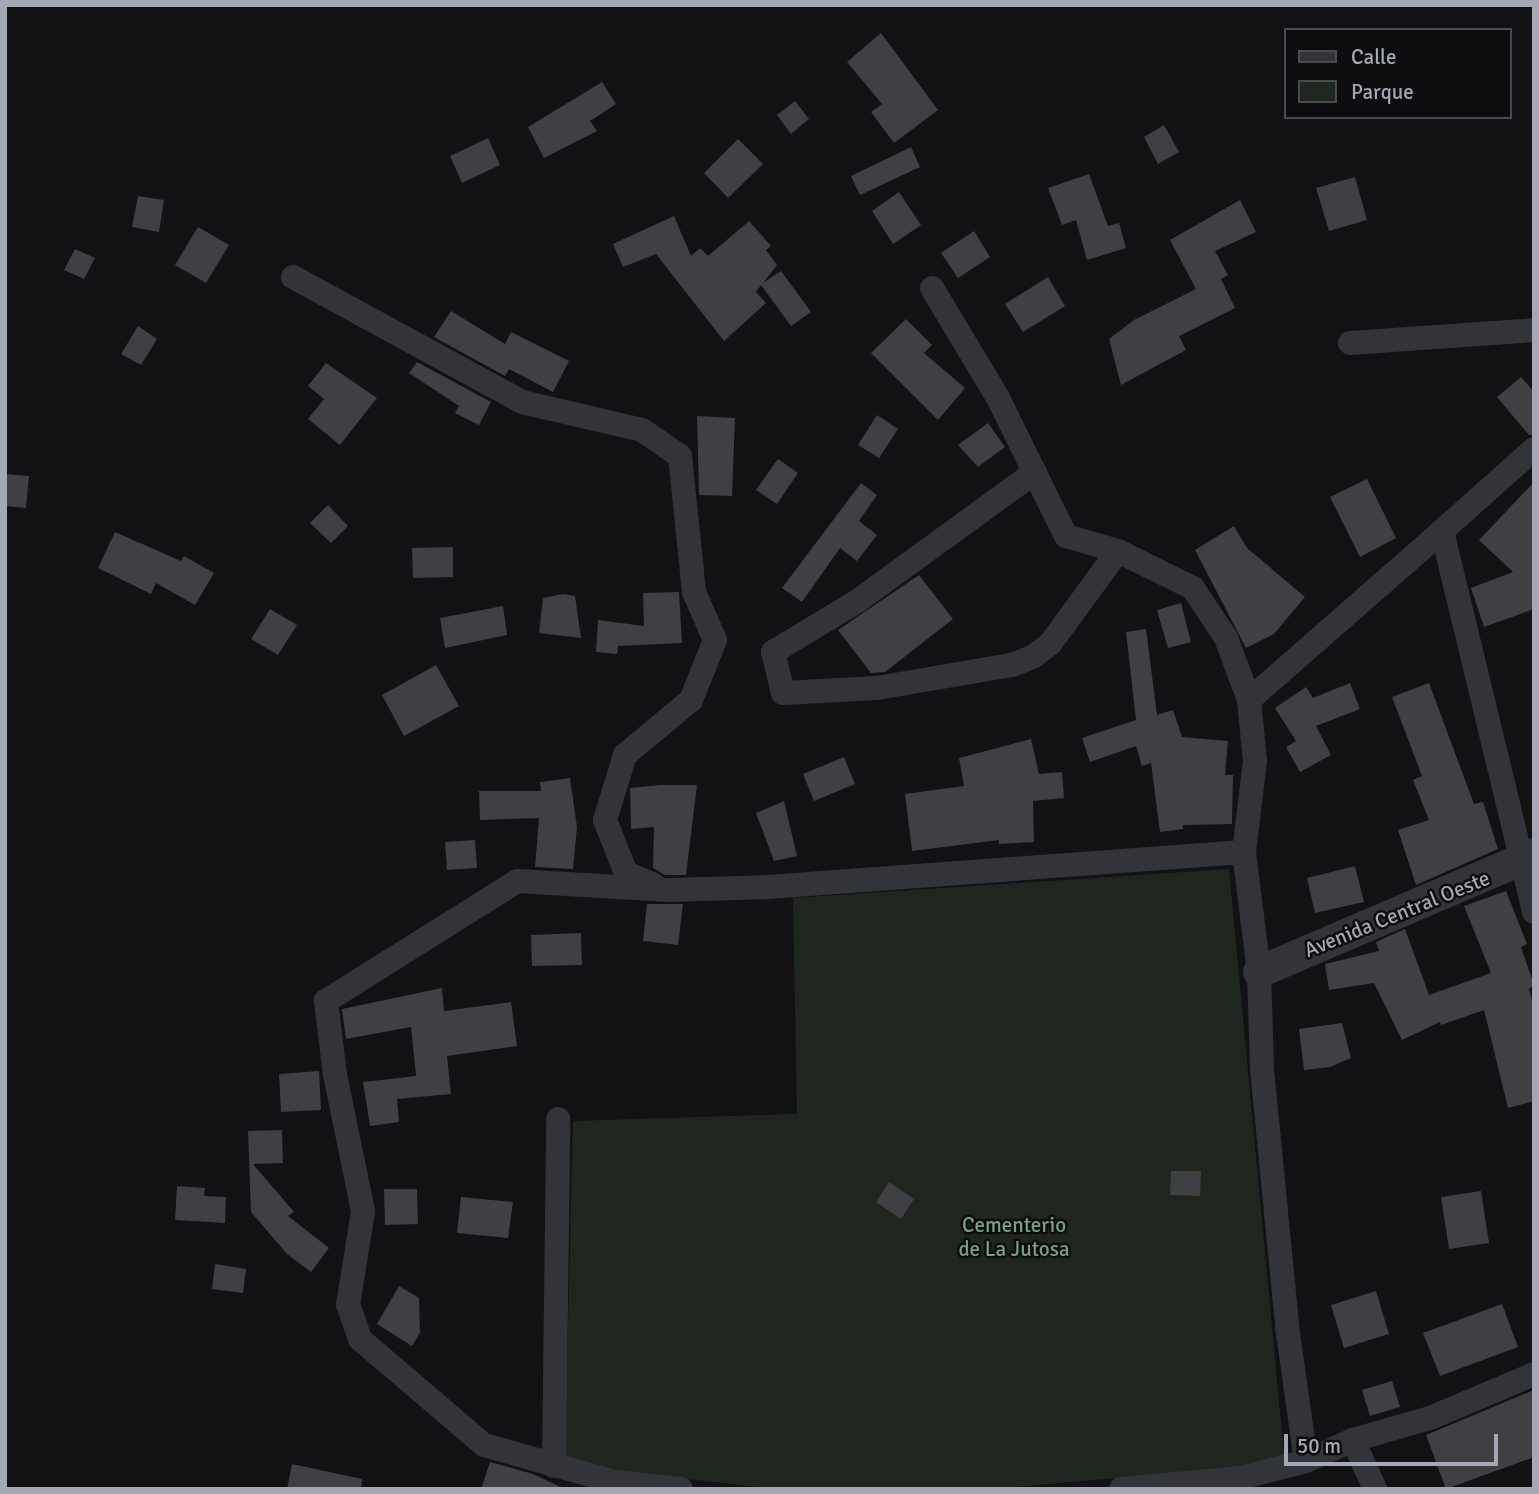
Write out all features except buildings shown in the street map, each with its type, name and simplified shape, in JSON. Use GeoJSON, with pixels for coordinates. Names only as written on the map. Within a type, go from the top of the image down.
{"type":"FeatureCollection","features":[{"type":"Feature","properties":{"kind":"street"},"geometry":{"type":"LineString","coordinates":[[293,277],[523,402],[642,430],[680,457],[694,592],[715,640],[691,700],[625,755],[605,820],[626,873],[668,890]]}},
{"type":"Feature","properties":{"kind":"street"},"geometry":{"type":"LineString","coordinates":[[932,288],[998,398],[1066,536],[1118,551],[1193,588],[1226,638],[1249,700],[1255,761],[1244,852],[1259,972],[1263,1082],[1287,1326],[1306,1461]]}},
{"type":"Feature","properties":{"kind":"street"},"geometry":{"type":"LineString","coordinates":[[1350,342],[1534,330]]}},
{"type":"Feature","properties":{"kind":"street"},"geometry":{"type":"LineString","coordinates":[[1249,700],[1534,449]]}},
{"type":"Feature","properties":{"kind":"street"},"geometry":{"type":"LineString","coordinates":[[1035,472],[856,602],[773,652],[783,693],[877,688],[1012,664],[1034,656],[1050,644],[1118,551]]}},
{"type":"Feature","properties":{"kind":"street"},"geometry":{"type":"LineString","coordinates":[[1441,531],[1527,857],[1534,912]]}},
{"type":"Feature","properties":{"kind":"street"},"geometry":{"type":"LineString","coordinates":[[681,1489],[615,1482],[484,1445],[360,1339],[348,1305],[363,1212],[335,1075],[326,1001],[517,881],[668,890],[1244,852]]}},
{"type":"Feature","properties":{"kind":"street","name":"Avenida Central Oeste"},"geometry":{"type":"LineString","coordinates":[[1259,972],[1527,857]]}},
{"type":"Feature","properties":{"kind":"street"},"geometry":{"type":"LineString","coordinates":[[554,1466],[558,1119]]}},
{"type":"Feature","properties":{"kind":"street"},"geometry":{"type":"LineString","coordinates":[[1121,1489],[1166,1487],[1240,1478],[1306,1461],[1353,1440],[1430,1418],[1534,1374]]}},
{"type":"Feature","properties":{"kind":"street"},"geometry":{"type":"LineString","coordinates":[[1353,1440],[1375,1489]]}},
{"type":"Feature","properties":{"kind":"green space","name":"Cementerio de La Jutosa"},"geometry":{"type":"Polygon","coordinates":[[[1229,869],[1284,1455],[1236,1467],[1004,1488],[776,1489],[617,1471],[565,1456],[573,1121],[797,1114],[793,898],[1229,869]]]}}]}
